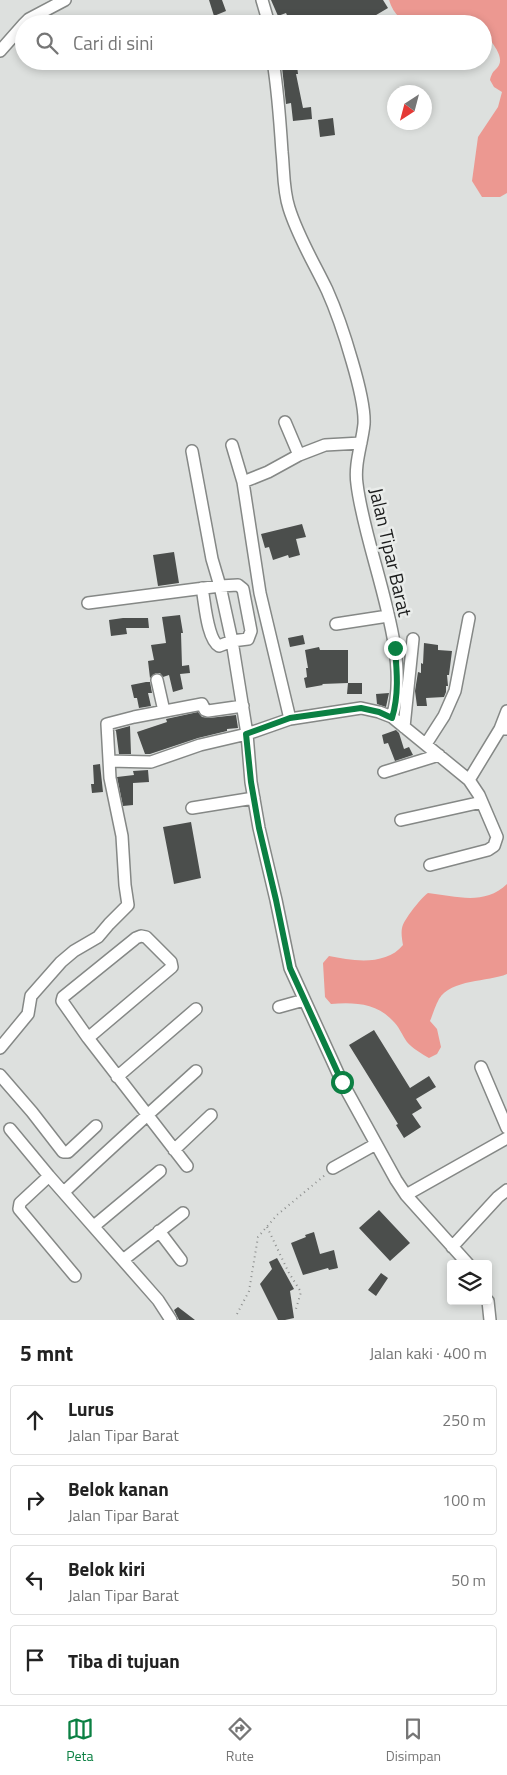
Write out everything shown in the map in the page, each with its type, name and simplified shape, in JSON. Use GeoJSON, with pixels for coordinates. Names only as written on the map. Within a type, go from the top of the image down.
{"type":"FeatureCollection","features":[{"type":"Feature","properties":{"kind":"street"},"geometry":{"type":"LineString","coordinates":[[36,15],[65,0]]}},
{"type":"Feature","properties":{"kind":"street"},"geometry":{"type":"LineString","coordinates":[[262,0],[266,15]]}},
{"type":"Feature","properties":{"kind":"street"},"geometry":{"type":"LineString","coordinates":[[0,51],[15,34]]}},
{"type":"Feature","properties":{"kind":"street","name":"Jalan Tipar Barat"},"geometry":{"type":"LineString","coordinates":[[275,70],[288,206],[299,236],[330,296],[352,361],[364,413],[356,468],[357,485],[395,648],[397,698],[392,718]]}},
{"type":"Feature","properties":{"kind":"street"},"geometry":{"type":"LineString","coordinates":[[285,422],[299,455]]}},
{"type":"Feature","properties":{"kind":"street"},"geometry":{"type":"LineString","coordinates":[[243,482],[268,472],[299,455],[325,445],[361,443]]}},
{"type":"Feature","properties":{"kind":"street"},"geometry":{"type":"LineString","coordinates":[[232,445],[243,482],[260,593],[290,718]]}},
{"type":"Feature","properties":{"kind":"street"},"geometry":{"type":"LineString","coordinates":[[192,451],[212,559],[232,641],[243,706],[259,828],[290,968],[342,1082],[406,1195],[464,1260]]}},
{"type":"Feature","properties":{"kind":"street"},"geometry":{"type":"LineString","coordinates":[[88,603],[202,588],[238,585],[244,592],[251,632],[248,639],[232,641],[219,646],[214,642],[202,588]]}},
{"type":"Feature","properties":{"kind":"street"},"geometry":{"type":"LineString","coordinates":[[336,624],[388,616]]}},
{"type":"Feature","properties":{"kind":"street"},"geometry":{"type":"LineString","coordinates":[[426,744],[444,716],[455,692],[469,618]]}},
{"type":"Feature","properties":{"kind":"street"},"geometry":{"type":"LineString","coordinates":[[404,727],[413,639]]}},
{"type":"Feature","properties":{"kind":"street"},"geometry":{"type":"LineString","coordinates":[[157,680],[164,712]]}},
{"type":"Feature","properties":{"kind":"street"},"geometry":{"type":"LineString","coordinates":[[0,1048],[28,1014],[31,996],[61,962],[74,951],[98,937],[128,905],[122,836],[114,802],[109,761],[107,726],[109,723],[202,704],[205,710],[208,711],[243,706]]}},
{"type":"Feature","properties":{"kind":"street"},"geometry":{"type":"LineString","coordinates":[[109,761],[147,762],[200,745],[246,734],[290,718],[361,708],[379,712],[392,718],[404,727],[469,780],[482,802],[496,837],[492,849],[430,865]]}},
{"type":"Feature","properties":{"kind":"street"},"geometry":{"type":"LineString","coordinates":[[469,780],[504,729],[507,711]]}},
{"type":"Feature","properties":{"kind":"street"},"geometry":{"type":"LineString","coordinates":[[384,772],[439,755]]}},
{"type":"Feature","properties":{"kind":"street"},"geometry":{"type":"LineString","coordinates":[[192,808],[254,798]]}},
{"type":"Feature","properties":{"kind":"street"},"geometry":{"type":"LineString","coordinates":[[401,820],[482,802]]}},
{"type":"Feature","properties":{"kind":"street"},"geometry":{"type":"LineString","coordinates":[[88,1038],[172,967],[171,962],[146,937],[136,938],[62,997],[63,1003],[88,1038],[117,1077],[187,1166]]}},
{"type":"Feature","properties":{"kind":"street"},"geometry":{"type":"LineString","coordinates":[[279,1008],[304,1000]]}},
{"type":"Feature","properties":{"kind":"street"},"geometry":{"type":"LineString","coordinates":[[117,1077],[196,1009]]}},
{"type":"Feature","properties":{"kind":"street"},"geometry":{"type":"LineString","coordinates":[[481,1067],[507,1128]]}},
{"type":"Feature","properties":{"kind":"street"},"geometry":{"type":"LineString","coordinates":[[64,1192],[196,1071]]}},
{"type":"Feature","properties":{"kind":"street"},"geometry":{"type":"LineString","coordinates":[[0,1075],[63,1152],[68,1152],[96,1126]]}},
{"type":"Feature","properties":{"kind":"street"},"geometry":{"type":"LineString","coordinates":[[174,1150],[211,1115]]}},
{"type":"Feature","properties":{"kind":"street"},"geometry":{"type":"LineString","coordinates":[[10,1129],[158,1300],[171,1320]]}},
{"type":"Feature","properties":{"kind":"street"},"geometry":{"type":"LineString","coordinates":[[406,1195],[507,1138]]}},
{"type":"Feature","properties":{"kind":"street"},"geometry":{"type":"LineString","coordinates":[[333,1168],[376,1144]]}},
{"type":"Feature","properties":{"kind":"street"},"geometry":{"type":"LineString","coordinates":[[94,1226],[160,1171]]}},
{"type":"Feature","properties":{"kind":"street"},"geometry":{"type":"LineString","coordinates":[[49,1176],[20,1203],[19,1208],[75,1276]]}},
{"type":"Feature","properties":{"kind":"street"},"geometry":{"type":"LineString","coordinates":[[452,1247],[498,1197],[507,1190]]}},
{"type":"Feature","properties":{"kind":"street"},"geometry":{"type":"LineString","coordinates":[[123,1260],[182,1212]]}},
{"type":"Feature","properties":{"kind":"street"},"geometry":{"type":"LineString","coordinates":[[159,1231],[182,1260]]}},
{"type":"Feature","properties":{"kind":"street"},"geometry":{"type":"LineString","coordinates":[[488,1305],[490,1320]]}},
{"type":"Feature","properties":{"kind":"path"},"geometry":{"type":"LineString","coordinates":[[237,1314],[249,1292],[258,1238],[277,1215],[333,1168]]}},
{"type":"Feature","properties":{"kind":"path"},"geometry":{"type":"LineString","coordinates":[[267,1226],[289,1273],[301,1292],[296,1310]]}},
{"type":"Feature","properties":{"kind":"shaded area"},"geometry":{"type":"Polygon","coordinates":[[[389,0],[507,0],[507,193],[500,197],[482,197],[472,181],[478,137],[498,107],[502,92],[494,87],[490,80],[500,62],[498,52],[492,43],[492,15],[397,15],[389,0]]]}},
{"type":"Feature","properties":{"kind":"shaded area"},"geometry":{"type":"Polygon","coordinates":[[[507,884],[507,974],[461,984],[452,988],[439,999],[430,1021],[437,1029],[441,1047],[437,1054],[429,1058],[414,1049],[394,1022],[379,1010],[364,1005],[348,1003],[331,1004],[325,997],[323,963],[329,956],[369,960],[378,959],[396,952],[403,945],[403,924],[417,904],[428,893],[469,898],[479,897],[498,891],[507,884]]]}},
{"type":"Feature","properties":{"kind":"building"},"geometry":{"type":"Polygon","coordinates":[[[209,0],[222,0],[226,11],[214,15],[209,0]]]}},
{"type":"Feature","properties":{"kind":"building"},"geometry":{"type":"Polygon","coordinates":[[[271,0],[383,0],[388,8],[376,15],[287,15],[286,13],[278,15],[271,0]]]}},
{"type":"Feature","properties":{"kind":"building"},"geometry":{"type":"Polygon","coordinates":[[[282,70],[298,70],[298,74],[296,74],[303,108],[311,107],[312,119],[293,121],[291,103],[286,104],[282,70]]]}},
{"type":"Feature","properties":{"kind":"building"},"geometry":{"type":"Polygon","coordinates":[[[333,118],[335,135],[320,137],[318,120],[333,118]]]}},
{"type":"Feature","properties":{"kind":"building"},"geometry":{"type":"Polygon","coordinates":[[[302,524],[306,537],[296,539],[300,555],[289,558],[288,555],[273,560],[269,547],[265,548],[261,534],[302,524]]]}},
{"type":"Feature","properties":{"kind":"building"},"geometry":{"type":"Polygon","coordinates":[[[174,552],[179,583],[158,586],[153,555],[174,552]]]}},
{"type":"Feature","properties":{"kind":"building"},"geometry":{"type":"Polygon","coordinates":[[[180,615],[183,633],[181,633],[182,666],[189,665],[190,673],[180,674],[183,689],[173,692],[169,675],[163,677],[160,673],[156,673],[150,678],[148,661],[154,660],[151,645],[166,643],[162,617],[180,615]]]}},
{"type":"Feature","properties":{"kind":"building"},"geometry":{"type":"Polygon","coordinates":[[[148,618],[149,628],[126,628],[127,634],[111,636],[109,620],[148,618]]]}},
{"type":"Feature","properties":{"kind":"building"},"geometry":{"type":"Polygon","coordinates":[[[303,635],[305,644],[290,647],[288,638],[303,635]]]}},
{"type":"Feature","properties":{"kind":"building"},"geometry":{"type":"Polygon","coordinates":[[[424,643],[438,645],[438,650],[452,651],[449,675],[447,675],[448,686],[446,686],[444,697],[426,698],[427,706],[417,706],[415,691],[418,672],[421,673],[421,663],[423,664],[424,643]]]}},
{"type":"Feature","properties":{"kind":"building"},"geometry":{"type":"Polygon","coordinates":[[[319,647],[320,650],[348,650],[348,683],[322,684],[306,688],[304,678],[307,677],[306,668],[308,668],[305,650],[319,647]]]}},
{"type":"Feature","properties":{"kind":"building"},"geometry":{"type":"Polygon","coordinates":[[[150,682],[152,693],[148,693],[151,706],[139,708],[131,685],[150,682]]]}},
{"type":"Feature","properties":{"kind":"building"},"geometry":{"type":"Polygon","coordinates":[[[348,683],[362,683],[362,694],[347,694],[348,683]]]}},
{"type":"Feature","properties":{"kind":"building"},"geometry":{"type":"Polygon","coordinates":[[[389,693],[386,707],[377,704],[376,694],[389,693]]]}},
{"type":"Feature","properties":{"kind":"building"},"geometry":{"type":"Polygon","coordinates":[[[198,712],[202,717],[209,718],[236,715],[238,728],[227,729],[227,731],[145,754],[137,732],[167,722],[166,719],[198,712]]]}},
{"type":"Feature","properties":{"kind":"building"},"geometry":{"type":"Polygon","coordinates":[[[130,726],[131,754],[119,754],[115,730],[130,726]]]}},
{"type":"Feature","properties":{"kind":"building"},"geometry":{"type":"Polygon","coordinates":[[[396,730],[399,733],[404,749],[409,747],[413,755],[395,761],[388,743],[384,744],[382,735],[396,730]]]}},
{"type":"Feature","properties":{"kind":"building"},"geometry":{"type":"Polygon","coordinates":[[[100,764],[103,792],[92,793],[91,784],[94,784],[93,765],[100,764]]]}},
{"type":"Feature","properties":{"kind":"building"},"geometry":{"type":"Polygon","coordinates":[[[148,770],[149,782],[133,783],[133,805],[123,806],[117,777],[134,775],[133,771],[148,770]]]}},
{"type":"Feature","properties":{"kind":"building"},"geometry":{"type":"Polygon","coordinates":[[[191,822],[201,878],[174,884],[163,827],[191,822]]]}},
{"type":"Feature","properties":{"kind":"building"},"geometry":{"type":"Polygon","coordinates":[[[374,1030],[410,1088],[429,1076],[436,1087],[416,1099],[422,1108],[412,1114],[421,1127],[404,1138],[396,1125],[398,1124],[349,1045],[374,1030]]]}},
{"type":"Feature","properties":{"kind":"building"},"geometry":{"type":"Polygon","coordinates":[[[379,1210],[410,1243],[390,1261],[359,1228],[379,1210]]]}},
{"type":"Feature","properties":{"kind":"building"},"geometry":{"type":"Polygon","coordinates":[[[314,1232],[320,1254],[334,1250],[338,1268],[329,1270],[328,1268],[303,1275],[291,1243],[314,1232]]]}},
{"type":"Feature","properties":{"kind":"building"},"geometry":{"type":"Polygon","coordinates":[[[277,1258],[294,1289],[290,1291],[294,1318],[285,1320],[278,1320],[260,1284],[272,1269],[269,1262],[277,1258]]]}},
{"type":"Feature","properties":{"kind":"building"},"geometry":{"type":"Polygon","coordinates":[[[381,1273],[388,1278],[376,1296],[368,1290],[381,1273]]]}},
{"type":"Feature","properties":{"kind":"building"},"geometry":{"type":"Polygon","coordinates":[[[178,1307],[195,1320],[179,1320],[174,1310],[178,1307]]]}},
{"type":"Feature","properties":{"kind":"route"},"geometry":{"type":"LineString","coordinates":[[342,1082],[290,968],[287,945],[259,828],[251,782],[246,734],[290,718],[361,708],[379,712],[392,718],[397,698],[395,648]]}}]}
